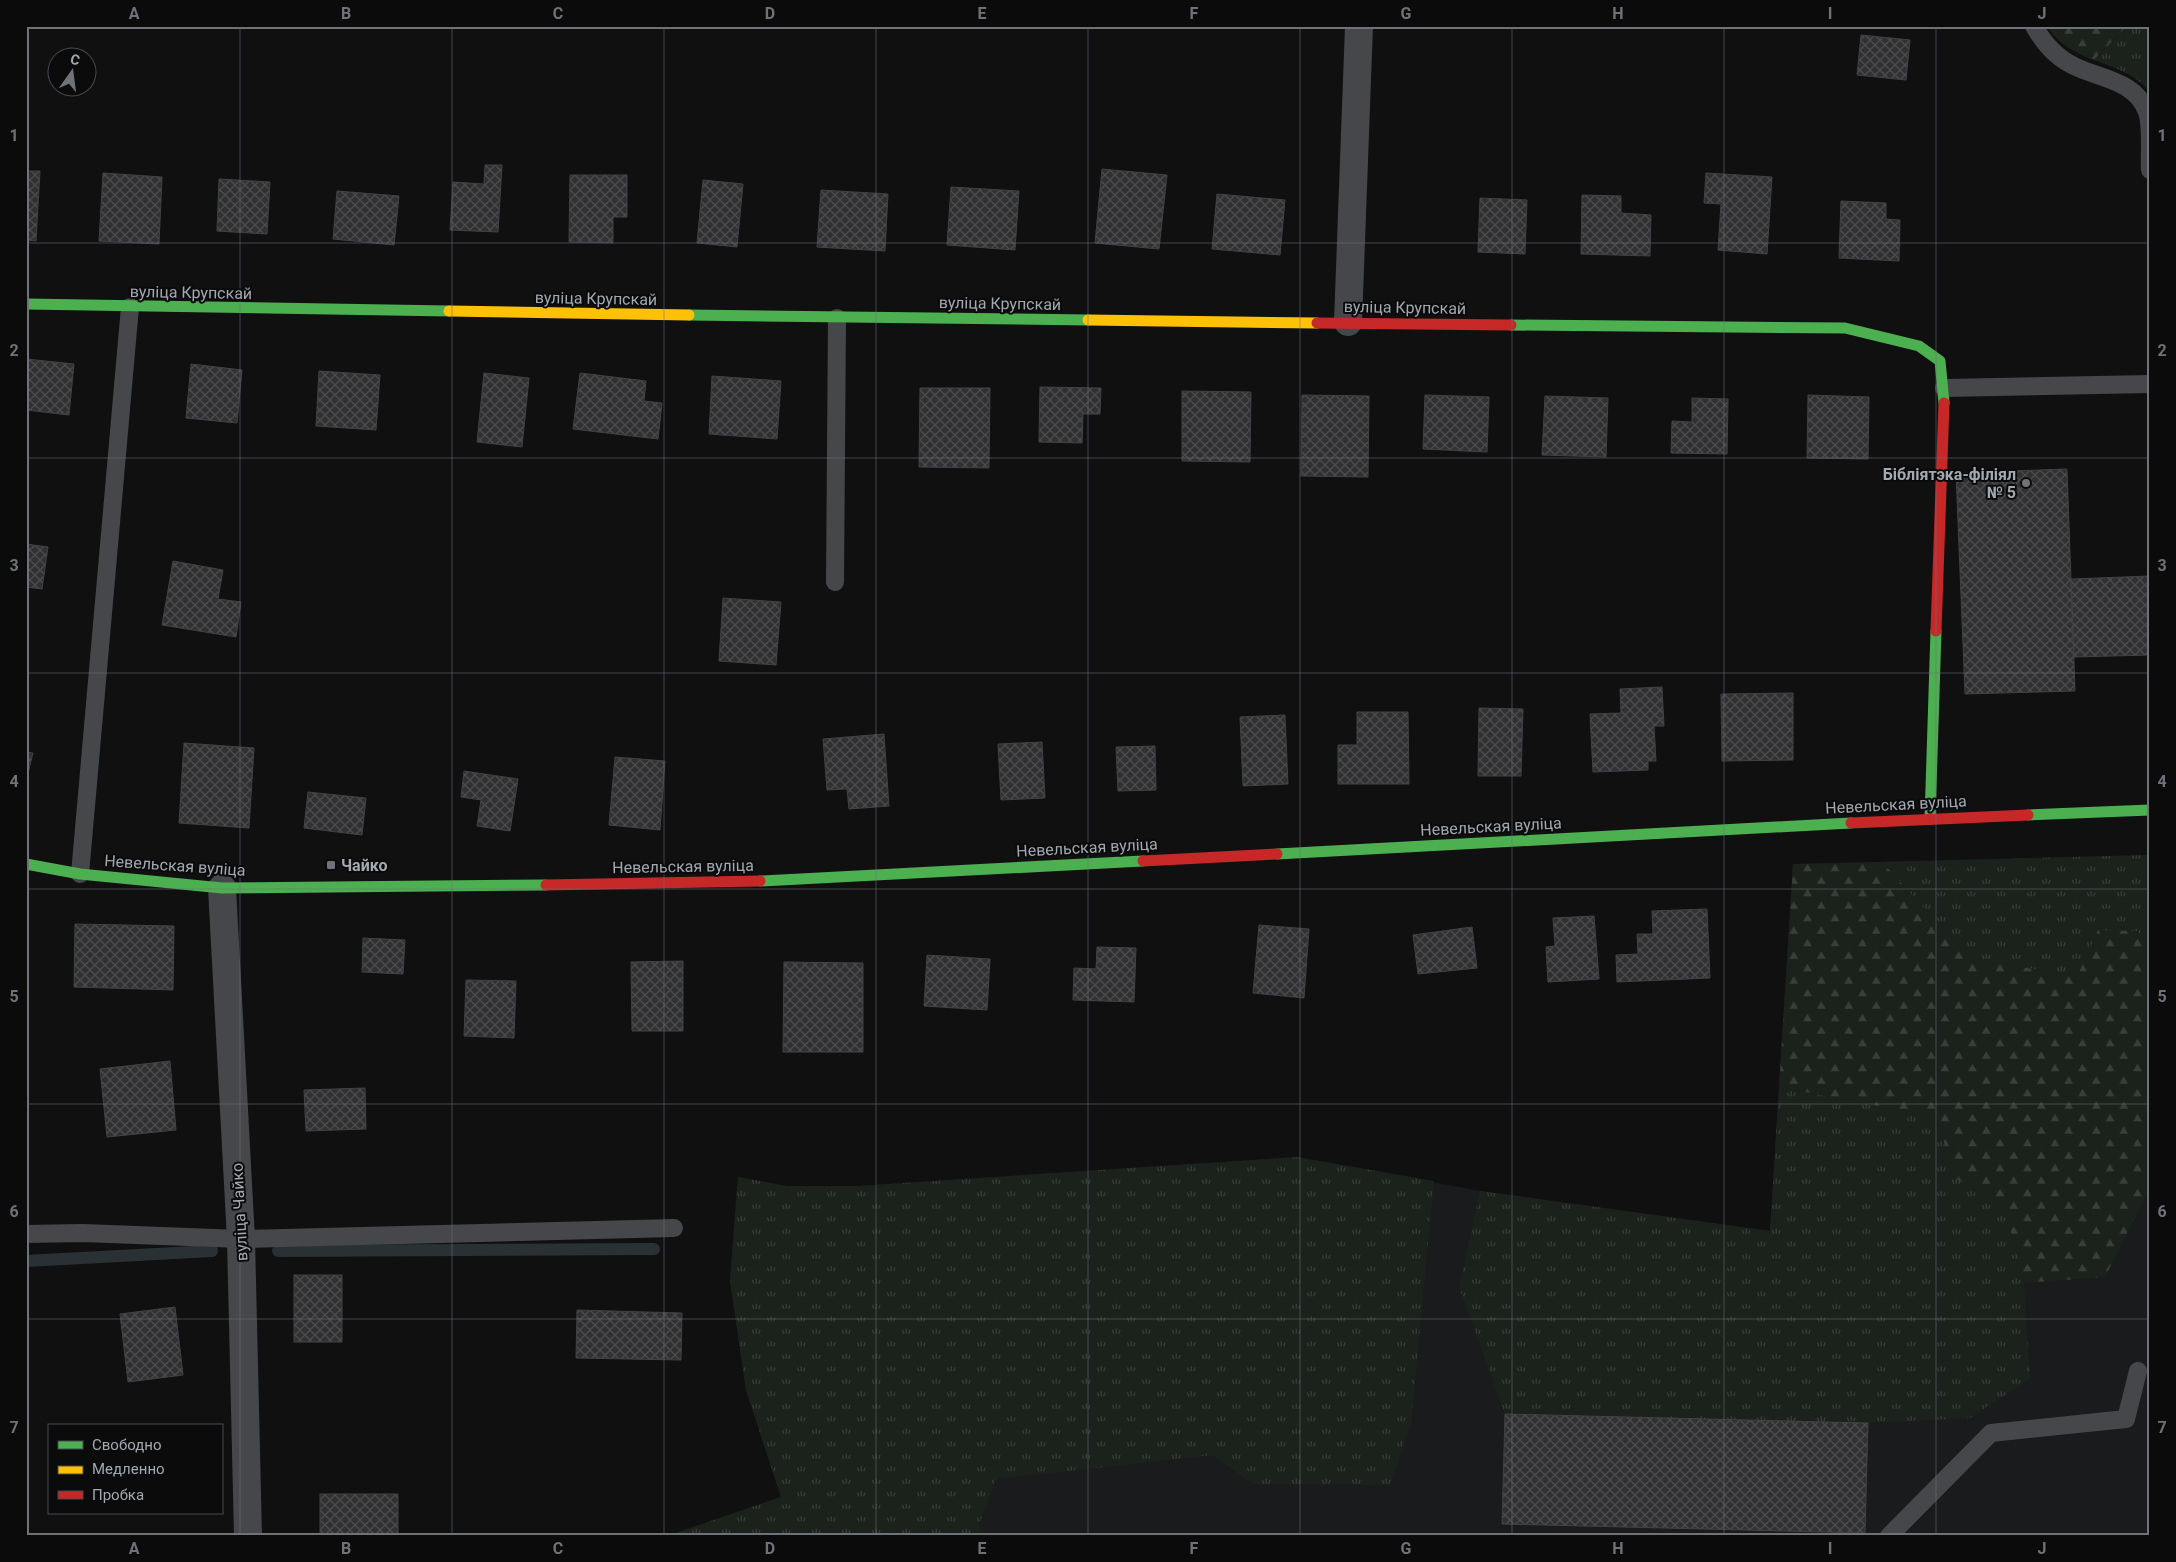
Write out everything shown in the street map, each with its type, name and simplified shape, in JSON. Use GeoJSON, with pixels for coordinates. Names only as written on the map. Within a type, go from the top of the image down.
{"type":"FeatureCollection","features":[{"type":"Feature","properties":{"kind":"street"},"geometry":{"type":"LineString","coordinates":[[1348,322],[1359,26]]}},
{"type":"Feature","properties":{"kind":"street","name":"вуліца Крупскай"},"geometry":{"type":"LineString","coordinates":[[26,304],[837,318],[1845,328],[1919,346],[1940,360],[1944,388],[1930,818]]}},
{"type":"Feature","properties":{"kind":"street","name":"Невельская вуліца"},"geometry":{"type":"LineString","coordinates":[[26,864],[80,874],[222,888],[721,883],[1930,818],[2150,810]]}},
{"type":"Feature","properties":{"kind":"street","name":"вуліца Чайко"},"geometry":{"type":"LineString","coordinates":[[222,888],[241,1239],[248,1536]]}},
{"type":"Feature","properties":{"kind":"lane"},"geometry":{"type":"LineString","coordinates":[[2034,26],[2042,42],[2074,66],[2114,80],[2138,95],[2148,113],[2150,170]]}},
{"type":"Feature","properties":{"kind":"lane"},"geometry":{"type":"LineString","coordinates":[[80,874],[130,307]]}},
{"type":"Feature","properties":{"kind":"lane"},"geometry":{"type":"LineString","coordinates":[[835,582],[837,318]]}},
{"type":"Feature","properties":{"kind":"lane"},"geometry":{"type":"LineString","coordinates":[[1944,388],[2150,384]]}},
{"type":"Feature","properties":{"kind":"lane"},"geometry":{"type":"LineString","coordinates":[[26,1234],[83,1232],[241,1239],[674,1228]]}},
{"type":"Feature","properties":{"kind":"lane"},"geometry":{"type":"LineString","coordinates":[[1889,1536],[1991,1433],[2126,1419],[2138,1371]]}},
{"type":"Feature","properties":{"kind":"shaded area"},"geometry":{"type":"Polygon","coordinates":[[[2150,855],[2150,1536],[667,1536],[781,1497],[746,1390],[730,1281],[738,1177],[787,1186],[858,1186],[1297,1157],[1480,1191],[1770,1231],[1793,864],[2150,855]]]}},
{"type":"Feature","properties":{"kind":"green space"},"geometry":{"type":"Polygon","coordinates":[[[2047,26],[2127,26],[2094,60],[2080,55],[2067,47],[2056,38],[2047,26]]]}},
{"type":"Feature","properties":{"kind":"green space"},"geometry":{"type":"Polygon","coordinates":[[[2127,26],[2150,26],[2150,93],[2132,76],[2094,60],[2127,26]]]}},
{"type":"Feature","properties":{"kind":"green space"},"geometry":{"type":"Polygon","coordinates":[[[2150,855],[2150,945],[2137,931],[2077,977],[1970,958],[1882,862],[2150,855]]]}},
{"type":"Feature","properties":{"kind":"green space"},"geometry":{"type":"Polygon","coordinates":[[[1882,862],[1970,958],[2077,977],[2098,930],[2137,931],[2150,945],[2150,1188],[2105,1277],[2024,1283],[2004,1205],[1956,1179],[1936,1117],[1779,1087],[1793,864],[1882,862]]]}},
{"type":"Feature","properties":{"kind":"green space"},"geometry":{"type":"Polygon","coordinates":[[[1779,1087],[1936,1117],[1956,1179],[2004,1205],[2024,1283],[2030,1379],[1970,1418],[1868,1423],[1505,1414],[1459,1287],[1480,1191],[1770,1231],[1779,1087]]]}},
{"type":"Feature","properties":{"kind":"green space"},"geometry":{"type":"Polygon","coordinates":[[[1297,1157],[1434,1181],[1411,1423],[1390,1485],[1253,1484],[1212,1455],[996,1479],[979,1525],[982,1536],[667,1536],[781,1497],[746,1390],[730,1281],[738,1177],[787,1186],[858,1186],[1297,1157]]]}},
{"type":"Feature","properties":{"kind":"building"},"geometry":{"type":"Polygon","coordinates":[[[1861,35],[1910,40],[1906,80],[1857,75],[1861,35]]]}},
{"type":"Feature","properties":{"kind":"building"},"geometry":{"type":"Polygon","coordinates":[[[485,165],[502,165],[498,232],[450,230],[453,182],[484,184],[485,165]]]}},
{"type":"Feature","properties":{"kind":"building"},"geometry":{"type":"Polygon","coordinates":[[[1102,169],[1167,175],[1159,249],[1095,243],[1102,169]]]}},
{"type":"Feature","properties":{"kind":"building"},"geometry":{"type":"Polygon","coordinates":[[[26,171],[40,171],[36,241],[26,240],[26,171]]]}},
{"type":"Feature","properties":{"kind":"building"},"geometry":{"type":"Polygon","coordinates":[[[103,173],[162,177],[159,244],[99,241],[103,173]]]}},
{"type":"Feature","properties":{"kind":"building"},"geometry":{"type":"Polygon","coordinates":[[[1706,173],[1772,177],[1767,254],[1718,250],[1721,204],[1704,203],[1706,173]]]}},
{"type":"Feature","properties":{"kind":"building"},"geometry":{"type":"Polygon","coordinates":[[[570,175],[627,175],[627,217],[613,217],[613,243],[569,242],[570,175]]]}},
{"type":"Feature","properties":{"kind":"building"},"geometry":{"type":"Polygon","coordinates":[[[219,179],[270,182],[267,234],[217,231],[219,179]]]}},
{"type":"Feature","properties":{"kind":"building"},"geometry":{"type":"Polygon","coordinates":[[[703,180],[743,184],[737,247],[697,243],[703,180]]]}},
{"type":"Feature","properties":{"kind":"building"},"geometry":{"type":"Polygon","coordinates":[[[951,187],[1019,191],[1015,250],[947,245],[951,187]]]}},
{"type":"Feature","properties":{"kind":"building"},"geometry":{"type":"Polygon","coordinates":[[[821,190],[888,194],[885,251],[817,247],[821,190]]]}},
{"type":"Feature","properties":{"kind":"building"},"geometry":{"type":"Polygon","coordinates":[[[337,191],[399,196],[394,245],[333,239],[337,191]]]}},
{"type":"Feature","properties":{"kind":"building"},"geometry":{"type":"Polygon","coordinates":[[[1217,194],[1285,200],[1280,255],[1212,249],[1217,194]]]}},
{"type":"Feature","properties":{"kind":"building"},"geometry":{"type":"Polygon","coordinates":[[[1582,195],[1621,196],[1621,213],[1651,215],[1650,256],[1581,254],[1582,195]]]}},
{"type":"Feature","properties":{"kind":"building"},"geometry":{"type":"Polygon","coordinates":[[[1480,198],[1527,200],[1525,254],[1478,252],[1480,198]]]}},
{"type":"Feature","properties":{"kind":"building"},"geometry":{"type":"Polygon","coordinates":[[[1841,201],[1886,203],[1886,219],[1900,220],[1899,261],[1839,258],[1841,201]]]}},
{"type":"Feature","properties":{"kind":"building"},"geometry":{"type":"Polygon","coordinates":[[[26,359],[74,364],[69,415],[26,410],[26,359]]]}},
{"type":"Feature","properties":{"kind":"building"},"geometry":{"type":"Polygon","coordinates":[[[191,364],[242,370],[237,423],[186,418],[191,364]]]}},
{"type":"Feature","properties":{"kind":"building"},"geometry":{"type":"Polygon","coordinates":[[[319,371],[380,375],[376,430],[316,426],[319,371]]]}},
{"type":"Feature","properties":{"kind":"building"},"geometry":{"type":"Polygon","coordinates":[[[484,373],[529,378],[522,447],[477,442],[484,373]]]}},
{"type":"Feature","properties":{"kind":"building"},"geometry":{"type":"Polygon","coordinates":[[[580,373],[646,381],[644,401],[662,403],[658,439],[573,429],[580,373]]]}},
{"type":"Feature","properties":{"kind":"building"},"geometry":{"type":"Polygon","coordinates":[[[712,376],[781,381],[777,439],[709,434],[712,376]]]}},
{"type":"Feature","properties":{"kind":"building"},"geometry":{"type":"Polygon","coordinates":[[[1040,387],[1101,388],[1100,414],[1083,414],[1082,443],[1039,442],[1040,387]]]}},
{"type":"Feature","properties":{"kind":"building"},"geometry":{"type":"Polygon","coordinates":[[[920,388],[990,388],[989,468],[919,467],[920,388]]]}},
{"type":"Feature","properties":{"kind":"building"},"geometry":{"type":"Polygon","coordinates":[[[1182,391],[1251,392],[1250,462],[1182,461],[1182,391]]]}},
{"type":"Feature","properties":{"kind":"building"},"geometry":{"type":"Polygon","coordinates":[[[1302,395],[1369,396],[1368,477],[1301,476],[1302,395]]]}},
{"type":"Feature","properties":{"kind":"building"},"geometry":{"type":"Polygon","coordinates":[[[1425,395],[1489,397],[1487,452],[1423,449],[1425,395]]]}},
{"type":"Feature","properties":{"kind":"building"},"geometry":{"type":"Polygon","coordinates":[[[1808,395],[1869,397],[1868,459],[1807,458],[1808,395]]]}},
{"type":"Feature","properties":{"kind":"building"},"geometry":{"type":"Polygon","coordinates":[[[1545,396],[1608,398],[1606,457],[1542,455],[1545,396]]]}},
{"type":"Feature","properties":{"kind":"building"},"geometry":{"type":"Polygon","coordinates":[[[1692,398],[1728,399],[1727,454],[1671,453],[1672,421],[1692,422],[1692,398]]]}},
{"type":"Feature","properties":{"kind":"building"},"geometry":{"type":"Polygon","coordinates":[[[2067,469],[2075,691],[1965,694],[1956,473],[2067,469]]]}},
{"type":"Feature","properties":{"kind":"building"},"geometry":{"type":"Polygon","coordinates":[[[26,544],[48,547],[42,589],[26,587],[26,544]]]}},
{"type":"Feature","properties":{"kind":"building"},"geometry":{"type":"Polygon","coordinates":[[[173,561],[223,570],[218,599],[241,602],[236,637],[162,625],[173,561]]]}},
{"type":"Feature","properties":{"kind":"building"},"geometry":{"type":"Polygon","coordinates":[[[2150,576],[2150,655],[2074,657],[2071,579],[2150,576]]]}},
{"type":"Feature","properties":{"kind":"building"},"geometry":{"type":"Polygon","coordinates":[[[723,598],[781,602],[776,665],[719,661],[723,598]]]}},
{"type":"Feature","properties":{"kind":"building"},"geometry":{"type":"Polygon","coordinates":[[[1662,687],[1664,726],[1654,726],[1656,761],[1648,761],[1648,770],[1593,772],[1590,714],[1621,713],[1620,689],[1662,687]]]}},
{"type":"Feature","properties":{"kind":"building"},"geometry":{"type":"Polygon","coordinates":[[[1793,693],[1793,760],[1722,761],[1721,694],[1793,693]]]}},
{"type":"Feature","properties":{"kind":"building"},"geometry":{"type":"Polygon","coordinates":[[[1479,708],[1523,709],[1521,776],[1478,776],[1479,708]]]}},
{"type":"Feature","properties":{"kind":"building"},"geometry":{"type":"Polygon","coordinates":[[[1357,712],[1408,712],[1409,784],[1338,784],[1338,745],[1357,745],[1357,712]]]}},
{"type":"Feature","properties":{"kind":"building"},"geometry":{"type":"Polygon","coordinates":[[[1285,715],[1288,784],[1243,786],[1240,717],[1285,715]]]}},
{"type":"Feature","properties":{"kind":"building"},"geometry":{"type":"Polygon","coordinates":[[[884,734],[889,806],[849,809],[847,789],[827,790],[823,739],[884,734]]]}},
{"type":"Feature","properties":{"kind":"building"},"geometry":{"type":"Polygon","coordinates":[[[1042,742],[1045,798],[1001,800],[998,744],[1042,742]]]}},
{"type":"Feature","properties":{"kind":"building"},"geometry":{"type":"Polygon","coordinates":[[[184,743],[254,748],[249,828],[179,823],[184,743]]]}},
{"type":"Feature","properties":{"kind":"building"},"geometry":{"type":"Polygon","coordinates":[[[1155,746],[1156,790],[1118,791],[1116,747],[1155,746]]]}},
{"type":"Feature","properties":{"kind":"building"},"geometry":{"type":"Polygon","coordinates":[[[26,752],[33,753],[26,781],[26,752]]]}},
{"type":"Feature","properties":{"kind":"building"},"geometry":{"type":"Polygon","coordinates":[[[615,757],[665,761],[660,830],[609,825],[615,757]]]}},
{"type":"Feature","properties":{"kind":"building"},"geometry":{"type":"Polygon","coordinates":[[[464,771],[518,779],[510,831],[477,826],[481,800],[461,797],[464,771]]]}},
{"type":"Feature","properties":{"kind":"building"},"geometry":{"type":"Polygon","coordinates":[[[308,792],[366,798],[362,835],[304,828],[308,792]]]}},
{"type":"Feature","properties":{"kind":"building"},"geometry":{"type":"Polygon","coordinates":[[[1707,909],[1710,978],[1617,982],[1616,955],[1638,954],[1637,934],[1653,934],[1652,911],[1707,909]]]}},
{"type":"Feature","properties":{"kind":"building"},"geometry":{"type":"Polygon","coordinates":[[[1594,916],[1599,979],[1548,982],[1546,947],[1555,946],[1553,918],[1594,916]]]}},
{"type":"Feature","properties":{"kind":"building"},"geometry":{"type":"Polygon","coordinates":[[[75,924],[174,926],[173,990],[74,987],[75,924]]]}},
{"type":"Feature","properties":{"kind":"building"},"geometry":{"type":"Polygon","coordinates":[[[1259,925],[1309,929],[1304,998],[1253,993],[1259,925]]]}},
{"type":"Feature","properties":{"kind":"building"},"geometry":{"type":"Polygon","coordinates":[[[1472,927],[1477,968],[1418,974],[1413,935],[1472,927]]]}},
{"type":"Feature","properties":{"kind":"building"},"geometry":{"type":"Polygon","coordinates":[[[363,938],[405,940],[403,974],[362,972],[363,938]]]}},
{"type":"Feature","properties":{"kind":"building"},"geometry":{"type":"Polygon","coordinates":[[[1097,947],[1136,948],[1134,1002],[1073,1000],[1074,968],[1096,969],[1097,947]]]}},
{"type":"Feature","properties":{"kind":"building"},"geometry":{"type":"Polygon","coordinates":[[[927,955],[990,959],[987,1010],[924,1006],[927,955]]]}},
{"type":"Feature","properties":{"kind":"building"},"geometry":{"type":"Polygon","coordinates":[[[683,961],[683,1031],[632,1031],[631,962],[683,961]]]}},
{"type":"Feature","properties":{"kind":"building"},"geometry":{"type":"Polygon","coordinates":[[[784,962],[863,963],[863,1052],[783,1052],[784,962]]]}},
{"type":"Feature","properties":{"kind":"building"},"geometry":{"type":"Polygon","coordinates":[[[466,980],[516,981],[514,1038],[464,1036],[466,980]]]}},
{"type":"Feature","properties":{"kind":"building"},"geometry":{"type":"Polygon","coordinates":[[[170,1061],[176,1130],[107,1137],[100,1069],[170,1061]]]}},
{"type":"Feature","properties":{"kind":"building"},"geometry":{"type":"Polygon","coordinates":[[[365,1088],[366,1129],[306,1131],[304,1090],[365,1088]]]}},
{"type":"Feature","properties":{"kind":"building"},"geometry":{"type":"Polygon","coordinates":[[[294,1275],[342,1275],[342,1342],[294,1342],[294,1275]]]}},
{"type":"Feature","properties":{"kind":"building"},"geometry":{"type":"Polygon","coordinates":[[[175,1307],[183,1375],[128,1382],[120,1314],[175,1307]]]}},
{"type":"Feature","properties":{"kind":"building"},"geometry":{"type":"Polygon","coordinates":[[[577,1310],[682,1313],[681,1360],[576,1358],[577,1310]]]}},
{"type":"Feature","properties":{"kind":"building"},"geometry":{"type":"Polygon","coordinates":[[[1505,1414],[1868,1423],[1865,1533],[1502,1524],[1505,1414]]]}},
{"type":"Feature","properties":{"kind":"building"},"geometry":{"type":"Polygon","coordinates":[[[320,1494],[398,1494],[398,1536],[320,1536],[320,1494]]]}},
{"type":"Feature","properties":{"kind":"waterway"},"geometry":{"type":"LineString","coordinates":[[278,1251],[654,1249]]}},
{"type":"Feature","properties":{"kind":"waterway"},"geometry":{"type":"LineString","coordinates":[[26,1261],[212,1251]]}},
{"type":"Feature","properties":{"kind":"traffic: fast"},"geometry":{"type":"LineString","coordinates":[[26,304],[449,311]]}},
{"type":"Feature","properties":{"kind":"traffic: fast"},"geometry":{"type":"LineString","coordinates":[[689,315],[1088,320]]}},
{"type":"Feature","properties":{"kind":"traffic: fast"},"geometry":{"type":"LineString","coordinates":[[1511,325],[1845,328],[1919,346],[1940,361],[1944,403]]}},
{"type":"Feature","properties":{"kind":"traffic: fast"},"geometry":{"type":"LineString","coordinates":[[1930,819],[1936,631]]}},
{"type":"Feature","properties":{"kind":"traffic: fast"},"geometry":{"type":"LineString","coordinates":[[2028,815],[2150,810]]}},
{"type":"Feature","properties":{"kind":"traffic: fast"},"geometry":{"type":"LineString","coordinates":[[1277,854],[1851,823]]}},
{"type":"Feature","properties":{"kind":"traffic: fast"},"geometry":{"type":"LineString","coordinates":[[760,881],[1143,861]]}},
{"type":"Feature","properties":{"kind":"traffic: fast"},"geometry":{"type":"LineString","coordinates":[[26,864],[80,874],[222,888],[546,885]]}},
{"type":"Feature","properties":{"kind":"traffic: slow"},"geometry":{"type":"LineString","coordinates":[[449,311],[689,315]]}},
{"type":"Feature","properties":{"kind":"traffic: slow"},"geometry":{"type":"LineString","coordinates":[[1088,320],[1317,323]]}},
{"type":"Feature","properties":{"kind":"traffic: jam"},"geometry":{"type":"LineString","coordinates":[[1317,323],[1511,325]]}},
{"type":"Feature","properties":{"kind":"traffic: jam"},"geometry":{"type":"LineString","coordinates":[[1936,631],[1944,403]]}},
{"type":"Feature","properties":{"kind":"traffic: jam"},"geometry":{"type":"LineString","coordinates":[[1851,823],[2028,815]]}},
{"type":"Feature","properties":{"kind":"traffic: jam"},"geometry":{"type":"LineString","coordinates":[[1143,861],[1277,854]]}},
{"type":"Feature","properties":{"kind":"traffic: jam"},"geometry":{"type":"LineString","coordinates":[[546,885],[760,881]]}},
{"type":"Feature","properties":{"kind":"place","name":"Бібліятэка-філіял № 5"},"geometry":{"type":"Point","coordinates":[2026,483]}},
{"type":"Feature","properties":{"kind":"place","name":"Чайко"},"geometry":{"type":"Point","coordinates":[331,865]}}]}
